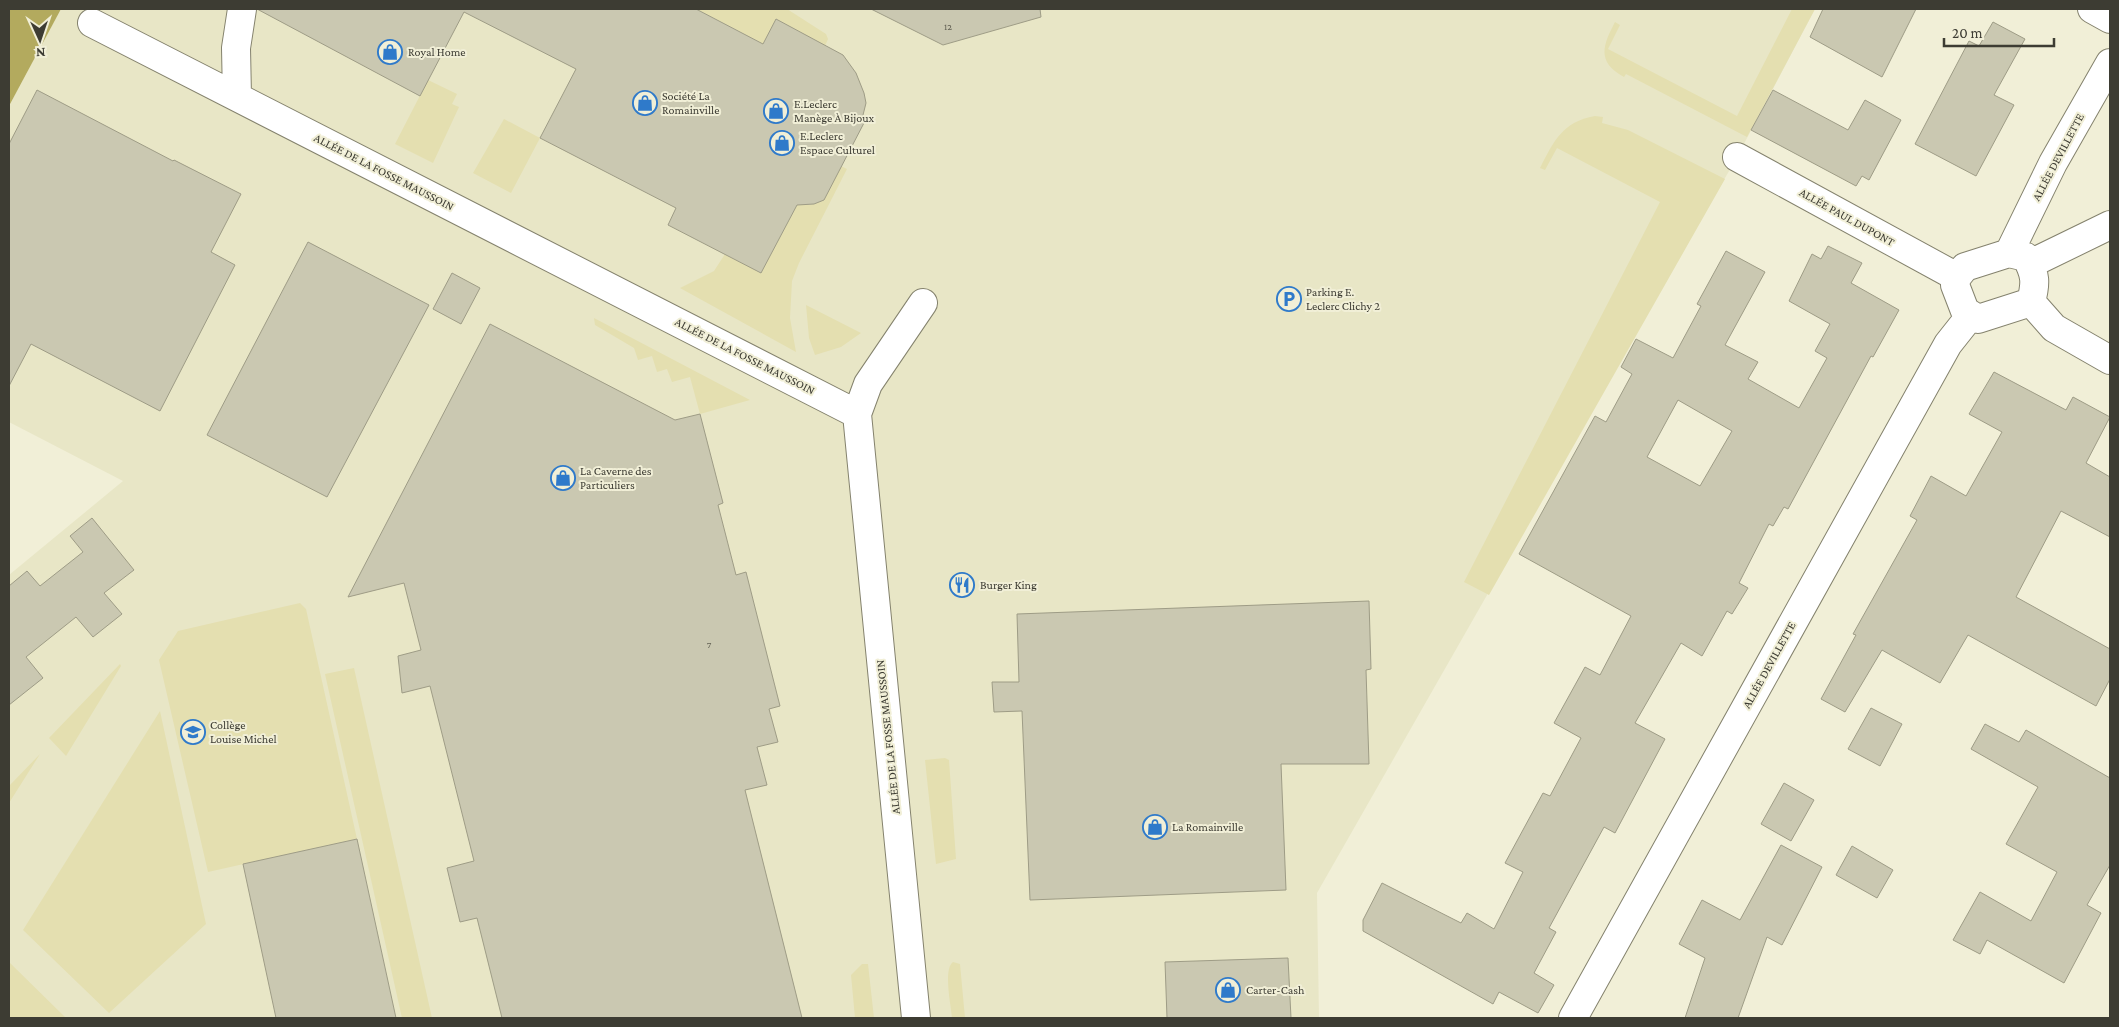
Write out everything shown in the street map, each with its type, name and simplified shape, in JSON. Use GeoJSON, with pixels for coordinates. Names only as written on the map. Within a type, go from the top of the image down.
{"type":"FeatureCollection","features":[{"type":"Feature","properties":{"kind":"street"},"geometry":{"type":"LineString","coordinates":[[238,97],[236,48],[242,9]]}},
{"type":"Feature","properties":{"kind":"street"},"geometry":{"type":"LineString","coordinates":[[2092,9],[2110,19]]}},
{"type":"Feature","properties":{"kind":"street","name":"ALLÉE DE LA FOSSE MAUSSOIN"},"geometry":{"type":"LineString","coordinates":[[92,23],[857,414],[916,1018]]}},
{"type":"Feature","properties":{"kind":"street","name":"ALLÉE DEVILLETTE"},"geometry":{"type":"LineString","coordinates":[[2020,258],[2052,163],[2110,63]]}},
{"type":"Feature","properties":{"kind":"street","name":"ALLÉE PAUL DUPONT"},"geometry":{"type":"LineString","coordinates":[[1737,157],[1957,277]]}},
{"type":"Feature","properties":{"kind":"street"},"geometry":{"type":"LineString","coordinates":[[2031,302],[1978,319],[1965,311],[1955,285],[1957,277],[1965,267],[2020,258],[2110,225]]}},
{"type":"Feature","properties":{"kind":"street"},"geometry":{"type":"LineString","coordinates":[[2020,258],[2036,283],[2031,302]]}},
{"type":"Feature","properties":{"kind":"street"},"geometry":{"type":"LineString","coordinates":[[2031,302],[2054,328],[2110,360]]}},
{"type":"Feature","properties":{"kind":"street"},"geometry":{"type":"LineString","coordinates":[[857,414],[868,384],[923,303]]}},
{"type":"Feature","properties":{"kind":"street","name":"ALLÉE DEVILLETTE"},"geometry":{"type":"LineString","coordinates":[[1573,1018],[1948,344],[1971,315]]}},
{"type":"Feature","properties":{"kind":"shaded area"},"geometry":{"type":"Polygon","coordinates":[[[9,9],[61,9],[9,106],[9,9]]]}},
{"type":"Feature","properties":{"kind":"shaded area"},"geometry":{"type":"Polygon","coordinates":[[[61,9],[1815,9],[1737,157],[1317,893],[1319,1018],[9,1018],[9,575],[123,481],[9,422],[9,106],[61,9]]]}},
{"type":"Feature","properties":{"kind":"shaded area"},"geometry":{"type":"Polygon","coordinates":[[[696,9],[787,9],[826,34],[828,39],[825,46],[776,19],[763,44],[696,9]]]}},
{"type":"Feature","properties":{"kind":"shaded area"},"geometry":{"type":"Polygon","coordinates":[[[1792,9],[1815,9],[1747,137],[1626,74],[1624,77],[1609,65],[1604,52],[1607,38],[1615,22],[1620,25],[1608,49],[1737,116],[1792,9]]]}},
{"type":"Feature","properties":{"kind":"shaded area"},"geometry":{"type":"Polygon","coordinates":[[[428,80],[457,94],[452,104],[459,107],[433,163],[395,144],[428,80]]]}},
{"type":"Feature","properties":{"kind":"shaded area"},"geometry":{"type":"Polygon","coordinates":[[[1595,116],[1603,117],[1602,123],[1628,130],[1725,179],[1489,595],[1464,582],[1660,202],[1557,148],[1545,170],[1540,168],[1560,134],[1574,123],[1595,116]]]}},
{"type":"Feature","properties":{"kind":"shaded area"},"geometry":{"type":"Polygon","coordinates":[[[504,119],[540,138],[511,193],[473,173],[504,119]]]}},
{"type":"Feature","properties":{"kind":"shaded area"},"geometry":{"type":"Polygon","coordinates":[[[841,166],[847,169],[799,263],[792,281],[790,318],[796,352],[680,288],[714,271],[725,254],[800,200],[810,205],[824,200],[841,166]]]}},
{"type":"Feature","properties":{"kind":"shaded area"},"geometry":{"type":"Polygon","coordinates":[[[806,305],[861,333],[841,347],[815,355],[809,338],[806,305]]]}},
{"type":"Feature","properties":{"kind":"shaded area"},"geometry":{"type":"Polygon","coordinates":[[[594,318],[750,400],[700,414],[690,377],[672,382],[667,369],[657,372],[652,356],[638,360],[634,348],[595,325],[594,318]]]}},
{"type":"Feature","properties":{"kind":"shaded area"},"geometry":{"type":"Polygon","coordinates":[[[300,603],[306,609],[357,839],[208,872],[159,660],[178,631],[300,603]]]}},
{"type":"Feature","properties":{"kind":"shaded area"},"geometry":{"type":"Polygon","coordinates":[[[120,664],[121,666],[66,756],[49,738],[120,664]]]}},
{"type":"Feature","properties":{"kind":"shaded area"},"geometry":{"type":"Polygon","coordinates":[[[354,668],[432,1018],[402,1018],[325,674],[354,668]]]}},
{"type":"Feature","properties":{"kind":"shaded area"},"geometry":{"type":"Polygon","coordinates":[[[160,711],[206,924],[109,1013],[23,930],[160,711]]]}},
{"type":"Feature","properties":{"kind":"shaded area"},"geometry":{"type":"Polygon","coordinates":[[[40,754],[9,803],[9,786],[40,754]]]}},
{"type":"Feature","properties":{"kind":"shaded area"},"geometry":{"type":"Polygon","coordinates":[[[945,758],[949,760],[956,859],[936,864],[925,760],[945,758]]]}},
{"type":"Feature","properties":{"kind":"shaded area"},"geometry":{"type":"Polygon","coordinates":[[[9,962],[66,1018],[9,1018],[9,962]]]}},
{"type":"Feature","properties":{"kind":"shaded area"},"geometry":{"type":"Polygon","coordinates":[[[953,962],[960,964],[965,1018],[952,1018],[948,972],[953,962]]]}},
{"type":"Feature","properties":{"kind":"shaded area"},"geometry":{"type":"Polygon","coordinates":[[[862,964],[868,964],[874,1018],[855,1018],[851,975],[862,964]]]}},
{"type":"Feature","properties":{"kind":"building"},"geometry":{"type":"Polygon","coordinates":[[[257,9],[696,9],[763,44],[776,19],[843,55],[856,73],[864,93],[866,103],[862,119],[865,121],[824,200],[814,204],[797,205],[761,273],[668,225],[676,208],[540,138],[576,69],[464,12],[420,96],[257,9]]]}},
{"type":"Feature","properties":{"kind":"building"},"geometry":{"type":"Polygon","coordinates":[[[871,9],[1040,9],[1041,17],[943,45],[871,9]]]}},
{"type":"Feature","properties":{"kind":"building"},"geometry":{"type":"Polygon","coordinates":[[[1823,9],[1916,9],[1882,77],[1810,37],[1823,9]]]}},
{"type":"Feature","properties":{"kind":"building"},"geometry":{"type":"Polygon","coordinates":[[[1993,22],[2025,39],[1994,95],[2014,105],[1976,176],[1915,144],[1969,41],[1979,46],[1993,22]]]}},
{"type":"Feature","properties":{"kind":"building"},"geometry":{"type":"Polygon","coordinates":[[[37,90],[241,194],[211,252],[235,265],[160,411],[31,344],[9,386],[9,144],[37,90]]]}},
{"type":"Feature","properties":{"kind":"building"},"geometry":{"type":"Polygon","coordinates":[[[1773,90],[1848,130],[1865,100],[1901,120],[1869,180],[1862,176],[1856,186],[1751,130],[1773,90]]]}},
{"type":"Feature","properties":{"kind":"building"},"geometry":{"type":"Polygon","coordinates":[[[308,242],[429,305],[327,497],[207,435],[308,242]]]}},
{"type":"Feature","properties":{"kind":"building"},"geometry":{"type":"Polygon","coordinates":[[[1828,246],[1862,263],[1851,283],[1899,310],[1873,357],[1871,356],[1788,509],[1784,507],[1773,526],[1769,524],[1739,583],[1748,588],[1732,614],[1727,611],[1702,656],[1681,643],[1635,723],[1665,739],[1615,833],[1604,827],[1549,928],[1556,932],[1534,973],[1554,985],[1538,1013],[1499,992],[1493,1004],[1363,931],[1363,920],[1382,883],[1461,923],[1467,913],[1494,929],[1523,872],[1505,863],[1543,793],[1550,796],[1581,738],[1554,723],[1585,667],[1600,675],[1631,616],[1519,554],[1595,416],[1606,422],[1632,374],[1621,367],[1636,339],[1673,358],[1701,306],[1697,304],[1726,251],[1765,272],[1725,345],[1758,362],[1748,379],[1799,408],[1827,358],[1815,351],[1830,324],[1789,301],[1812,254],[1821,259],[1828,246]],[[1678,400],[1647,457],[1700,486],[1732,431],[1678,400]]]}},
{"type":"Feature","properties":{"kind":"building"},"geometry":{"type":"Polygon","coordinates":[[[452,273],[480,288],[461,324],[433,309],[452,273]]]}},
{"type":"Feature","properties":{"kind":"building"},"geometry":{"type":"Polygon","coordinates":[[[490,324],[675,420],[700,414],[723,503],[718,505],[736,575],[746,572],[780,706],[769,709],[778,742],[757,747],[767,785],[745,790],[802,1018],[502,1018],[477,918],[460,922],[447,868],[474,861],[430,686],[402,693],[398,656],[421,650],[404,583],[348,597],[490,324]]]}},
{"type":"Feature","properties":{"kind":"building"},"geometry":{"type":"Polygon","coordinates":[[[1994,372],[2066,410],[2073,397],[2110,417],[2086,463],[2110,477],[2110,537],[2061,511],[2016,597],[2110,649],[2110,679],[2096,706],[1968,635],[1940,683],[1882,650],[1845,712],[1821,699],[1856,635],[1853,634],[1917,520],[1910,516],[1931,476],[1966,496],[2002,432],[1969,414],[1994,372]]]}},
{"type":"Feature","properties":{"kind":"building"},"geometry":{"type":"Polygon","coordinates":[[[92,518],[134,570],[104,593],[122,614],[93,637],[76,617],[26,657],[43,678],[9,705],[9,586],[27,571],[40,586],[83,552],[70,536],[92,518]]]}},
{"type":"Feature","properties":{"kind":"building","name":"La Romainville"},"geometry":{"type":"Polygon","coordinates":[[[1369,601],[1371,669],[1366,670],[1369,764],[1281,764],[1286,890],[1030,900],[1022,711],[994,712],[992,682],[1019,682],[1017,614],[1369,601]]]}},
{"type":"Feature","properties":{"kind":"building"},"geometry":{"type":"Polygon","coordinates":[[[1871,708],[1902,724],[1880,766],[1848,749],[1871,708]]]}},
{"type":"Feature","properties":{"kind":"building"},"geometry":{"type":"Polygon","coordinates":[[[1985,724],[2019,742],[2026,730],[2110,778],[2110,865],[2087,905],[2101,913],[2064,983],[1987,940],[1980,954],[1953,940],[1980,892],[2031,921],[2057,872],[2006,844],[2038,787],[1971,749],[1985,724]]]}},
{"type":"Feature","properties":{"kind":"building"},"geometry":{"type":"Polygon","coordinates":[[[1784,783],[1814,800],[1791,841],[1761,824],[1784,783]]]}},
{"type":"Feature","properties":{"kind":"building"},"geometry":{"type":"Polygon","coordinates":[[[357,839],[396,1018],[276,1018],[243,864],[357,839]]]}},
{"type":"Feature","properties":{"kind":"building"},"geometry":{"type":"Polygon","coordinates":[[[1781,845],[1822,867],[1782,945],[1767,937],[1738,1018],[1685,1018],[1705,958],[1679,944],[1702,900],[1740,920],[1781,845]]]}},
{"type":"Feature","properties":{"kind":"building"},"geometry":{"type":"Polygon","coordinates":[[[1852,846],[1893,870],[1877,898],[1836,875],[1852,846]]]}},
{"type":"Feature","properties":{"kind":"building","name":"Carter-Cash"},"geometry":{"type":"Polygon","coordinates":[[[1288,958],[1291,1018],[1167,1018],[1165,962],[1288,958]]]}},
{"type":"Feature","properties":{"kind":"place","name":"Royal Home"},"geometry":{"type":"Point","coordinates":[390,52]}},
{"type":"Feature","properties":{"kind":"place","name":"Société La Romainville"},"geometry":{"type":"Point","coordinates":[645,103]}},
{"type":"Feature","properties":{"kind":"place","name":"E.Leclerc Manège À Bijoux"},"geometry":{"type":"Point","coordinates":[776,111]}},
{"type":"Feature","properties":{"kind":"place","name":"E.Leclerc Espace Culturel"},"geometry":{"type":"Point","coordinates":[782,143]}},
{"type":"Feature","properties":{"kind":"place","name":"Parking E. Leclerc Clichy 2"},"geometry":{"type":"Point","coordinates":[1289,299]}},
{"type":"Feature","properties":{"kind":"place","name":"La Caverne des Particuliers"},"geometry":{"type":"Point","coordinates":[563,478]}},
{"type":"Feature","properties":{"kind":"place","name":"Burger King"},"geometry":{"type":"Point","coordinates":[962,585]}},
{"type":"Feature","properties":{"kind":"place","name":"Collège Louise Michel"},"geometry":{"type":"Point","coordinates":[193,732]}},
{"type":"Feature","properties":{"kind":"place","name":"La Romainville"},"geometry":{"type":"Point","coordinates":[1155,827]}},
{"type":"Feature","properties":{"kind":"place","name":"Carter-Cash"},"geometry":{"type":"Point","coordinates":[1228,990]}}]}
